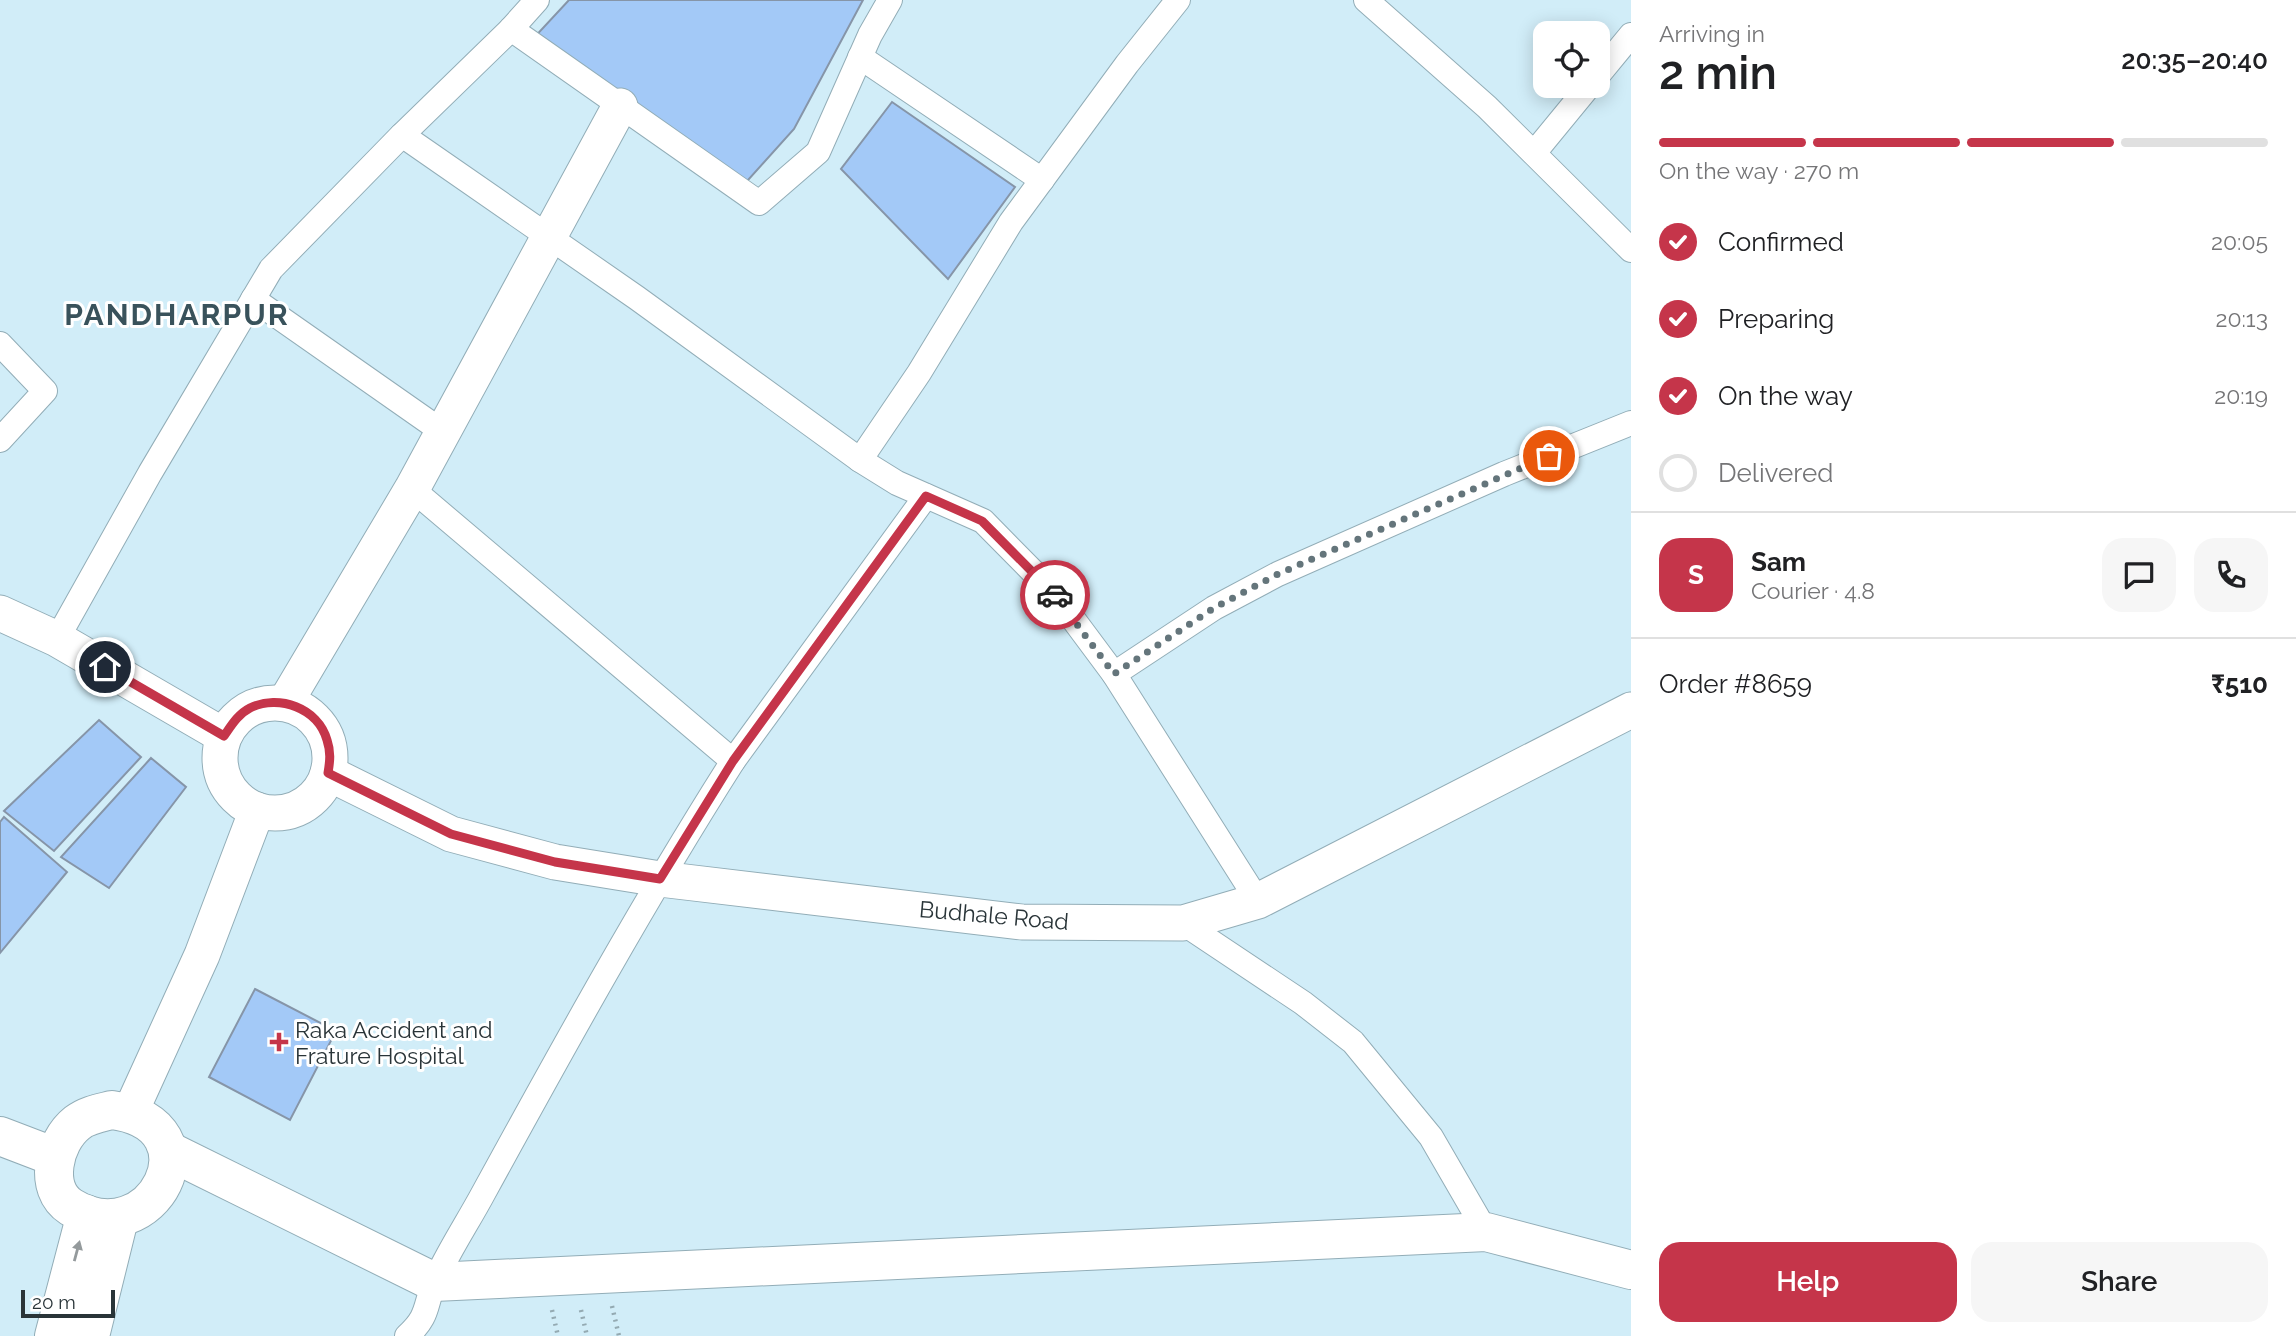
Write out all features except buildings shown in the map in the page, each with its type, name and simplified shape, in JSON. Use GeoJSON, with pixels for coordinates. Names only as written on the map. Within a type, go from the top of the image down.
{"type":"FeatureCollection","features":[{"type":"Feature","properties":{"kind":"main road"},"geometry":{"type":"LineString","coordinates":[[112,1110],[130,1113],[147,1121],[161,1134],[169,1151],[163,1184],[152,1199],[139,1211],[103,1217],[62,1201],[56,1190],[55,1157],[63,1138],[77,1123],[93,1114],[112,1110]]}},
{"type":"Feature","properties":{"kind":"main road"},"geometry":{"type":"LineString","coordinates":[[0,1136],[55,1157]]}},
{"type":"Feature","properties":{"kind":"main road"},"geometry":{"type":"LineString","coordinates":[[169,1151],[434,1282],[1486,1232],[1623,1274]]}},
{"type":"Feature","properties":{"kind":"main road"},"geometry":{"type":"LineString","coordinates":[[54,1336],[103,1217]]}},
{"type":"Feature","properties":{"kind":"main road"},"geometry":{"type":"LineString","coordinates":[[90,1336],[103,1217]]}},
{"type":"Feature","properties":{"kind":"street"},"geometry":{"type":"LineString","coordinates":[[57,639],[150,472],[271,269],[537,0]]}},
{"type":"Feature","properties":{"kind":"street"},"geometry":{"type":"LineString","coordinates":[[510,29],[759,203],[818,152],[870,35],[890,0]]}},
{"type":"Feature","properties":{"kind":"street"},"geometry":{"type":"LineString","coordinates":[[860,460],[919,373],[1012,222],[1127,64],[1178,0]]}},
{"type":"Feature","properties":{"kind":"street"},"geometry":{"type":"LineString","coordinates":[[1366,0],[1487,107],[1631,250]]}},
{"type":"Feature","properties":{"kind":"street"},"geometry":{"type":"LineString","coordinates":[[1610,60],[1631,35]]}},
{"type":"Feature","properties":{"kind":"street"},"geometry":{"type":"LineString","coordinates":[[860,57],[1042,180]]}},
{"type":"Feature","properties":{"kind":"street"},"geometry":{"type":"LineString","coordinates":[[1534,153],[1579,98]]}},
{"type":"Feature","properties":{"kind":"street"},"geometry":{"type":"LineString","coordinates":[[285,703],[412,489],[620,106]]}},
{"type":"Feature","properties":{"kind":"street"},"geometry":{"type":"LineString","coordinates":[[402,135],[637,298],[860,460],[897,483],[982,521],[1053,592],[1114,674],[1258,901]]}},
{"type":"Feature","properties":{"kind":"street"},"geometry":{"type":"LineString","coordinates":[[253,299],[443,432]]}},
{"type":"Feature","properties":{"kind":"street"},"geometry":{"type":"LineString","coordinates":[[0,344],[45,391],[0,440]]}},
{"type":"Feature","properties":{"kind":"street"},"geometry":{"type":"LineString","coordinates":[[1114,674],[1214,608],[1278,574],[1503,474],[1631,423]]}},
{"type":"Feature","properties":{"kind":"street"},"geometry":{"type":"LineString","coordinates":[[412,489],[733,761]]}},
{"type":"Feature","properties":{"kind":"street"},"geometry":{"type":"LineString","coordinates":[[407,1336],[422,1323],[434,1282],[547,1076],[660,879],[733,761],[926,496]]}},
{"type":"Feature","properties":{"kind":"street"},"geometry":{"type":"LineString","coordinates":[[0,613],[57,639],[224,736]]}},
{"type":"Feature","properties":{"kind":"street"},"geometry":{"type":"LineString","coordinates":[[266,703],[285,703],[302,709],[316,721],[327,737],[331,755],[328,773],[321,789],[308,802],[292,811],[257,810],[241,802],[229,788],[221,772],[219,754],[224,736],[234,721],[248,709],[266,703]]}},
{"type":"Feature","properties":{"kind":"street","name":"Budhale Road"},"geometry":{"type":"LineString","coordinates":[[328,773],[451,834],[555,862],[660,879],[1022,922],[1183,923],[1258,901],[1631,710]]}},
{"type":"Feature","properties":{"kind":"street"},"geometry":{"type":"LineString","coordinates":[[130,1113],[202,955],[257,810]]}},
{"type":"Feature","properties":{"kind":"street"},"geometry":{"type":"LineString","coordinates":[[1183,923],[1303,1003],[1353,1042],[1432,1137],[1486,1232]]}},
{"type":"Feature","properties":{"kind":"path"},"geometry":{"type":"LineString","coordinates":[[578,1298],[587,1336]]}},
{"type":"Feature","properties":{"kind":"path"},"geometry":{"type":"LineString","coordinates":[[550,1302],[558,1336]]}},
{"type":"Feature","properties":{"kind":"path"},"geometry":{"type":"LineString","coordinates":[[612,1303],[619,1336]]}},
{"type":"Feature","properties":{"kind":"way so far"},"geometry":{"type":"LineString","coordinates":[[1055,595],[1114,674],[1214,608],[1278,574],[1549,456]]}},
{"type":"Feature","properties":{"kind":"place","name":"Raka Accident and Frature Hospital"},"geometry":{"type":"Point","coordinates":[279,1042]}},
{"type":"Feature","properties":{"kind":"district","name":"PANDHARPUR"},"geometry":{"type":"Point","coordinates":[177,314]}},
{"type":"Feature","properties":{"kind":"route"},"geometry":{"type":"LineString","coordinates":[[105,667],[224,736],[234,721],[248,709],[266,703],[285,703],[302,709],[316,721],[327,737],[331,755],[328,773],[451,834],[555,862],[660,879],[733,761],[926,496],[982,521],[1055,595]]}}]}
